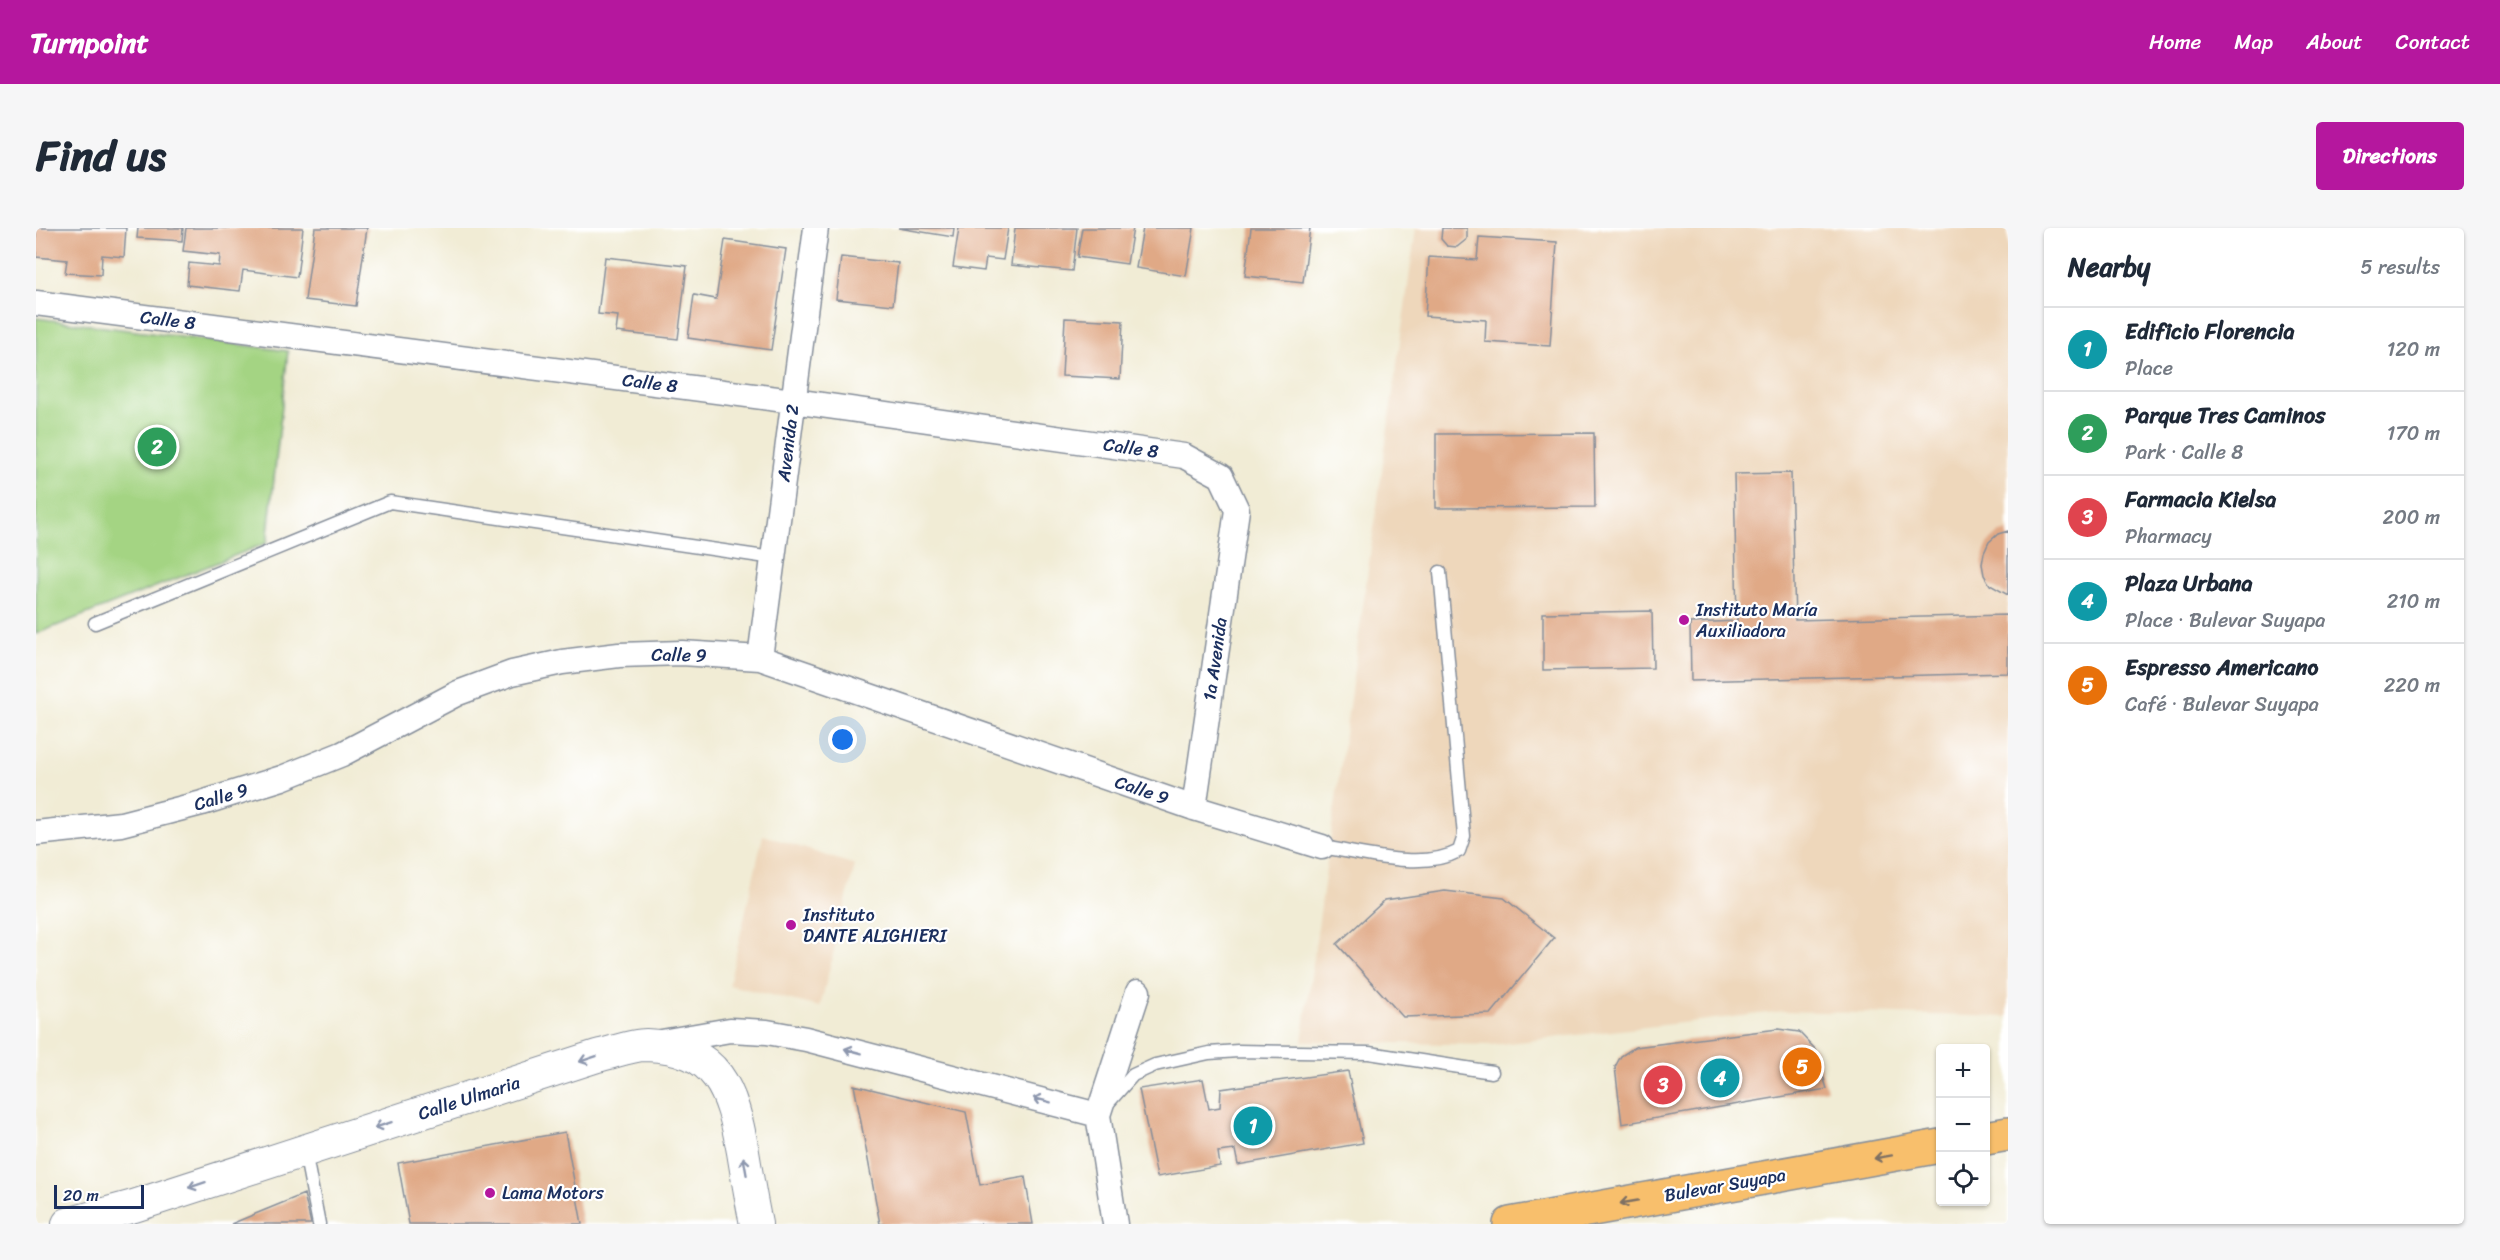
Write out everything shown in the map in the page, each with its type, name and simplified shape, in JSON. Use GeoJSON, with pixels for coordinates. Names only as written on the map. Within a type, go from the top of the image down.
{"type":"FeatureCollection","features":[{"type":"Feature","properties":{"kind":"main road"},"geometry":{"type":"LineString","coordinates":[[1990,1137],[2008,1134]]}},
{"type":"Feature","properties":{"kind":"main road","name":"Bulevar Suyapa"},"geometry":{"type":"LineString","coordinates":[[1510,1224],[1936,1147]]}},
{"type":"Feature","properties":{"kind":"street","name":"Avenida 2"},"geometry":{"type":"LineString","coordinates":[[760,658],[816,228]]}},
{"type":"Feature","properties":{"kind":"street","name":"Calle 8"},"geometry":{"type":"LineString","coordinates":[[36,303],[793,401],[1184,456],[1221,476],[1237,510]]}},
{"type":"Feature","properties":{"kind":"street","name":"1a Avenida"},"geometry":{"type":"LineString","coordinates":[[1194,808],[1237,510]]}},
{"type":"Feature","properties":{"kind":"street","name":"Calle 9"},"geometry":{"type":"LineString","coordinates":[[36,833],[121,824],[202,803],[282,778],[342,754],[458,693],[512,673],[562,662],[619,655],[682,653],[760,658],[1194,808],[1322,847]]}},
{"type":"Feature","properties":{"kind":"street"},"geometry":{"type":"LineString","coordinates":[[1115,1224],[1098,1115],[1138,992]]}},
{"type":"Feature","properties":{"kind":"street"},"geometry":{"type":"LineString","coordinates":[[645,1045],[730,1030],[767,1032],[806,1039],[1098,1115]]}},
{"type":"Feature","properties":{"kind":"street","name":"Calle Ulmaria"},"geometry":{"type":"LineString","coordinates":[[68,1224],[134,1206],[597,1056],[645,1045],[695,1056],[715,1071],[728,1091],[736,1113],[756,1224]]}},
{"type":"Feature","properties":{"kind":"lane"},"geometry":{"type":"LineString","coordinates":[[95,623],[390,502],[772,558]]}},
{"type":"Feature","properties":{"kind":"lane"},"geometry":{"type":"LineString","coordinates":[[1322,847],[1410,861],[1445,859],[1459,851],[1464,836],[1440,572]]}},
{"type":"Feature","properties":{"kind":"lane"},"geometry":{"type":"LineString","coordinates":[[1098,1115],[1133,1075],[1155,1065],[1209,1053],[1238,1051],[1369,1053],[1492,1072]]}},
{"type":"Feature","properties":{"kind":"lane"},"geometry":{"type":"LineString","coordinates":[[305,1150],[319,1224]]}},
{"type":"Feature","properties":{"kind":"shaded area","name":"Instituto María Auxiliadora"},"geometry":{"type":"Polygon","coordinates":[[[1416,228],[2008,228],[2008,1017],[1784,1011],[1492,1045],[1302,1041],[1416,228]]]}},
{"type":"Feature","properties":{"kind":"shaded area","name":"Instituto DANTE ALIGHIERI"},"geometry":{"type":"Polygon","coordinates":[[[763,835],[855,865],[820,1007],[729,985],[763,835]]]}},
{"type":"Feature","properties":{"kind":"green space"},"geometry":{"type":"Polygon","coordinates":[[[36,318],[288,351],[267,543],[36,634],[36,318]]]}},
{"type":"Feature","properties":{"kind":"building"},"geometry":{"type":"Polygon","coordinates":[[[36,228],[126,228],[124,257],[102,255],[101,275],[65,273],[67,260],[36,257],[36,228]]]}},
{"type":"Feature","properties":{"kind":"building"},"geometry":{"type":"Polygon","coordinates":[[[138,228],[183,228],[182,241],[137,238],[138,228]]]}},
{"type":"Feature","properties":{"kind":"building"},"geometry":{"type":"Polygon","coordinates":[[[186,228],[303,228],[297,277],[243,270],[240,291],[187,285],[189,263],[219,266],[220,255],[183,251],[186,228]]]}},
{"type":"Feature","properties":{"kind":"building"},"geometry":{"type":"Polygon","coordinates":[[[315,228],[367,228],[356,306],[305,300],[315,228]]]}},
{"type":"Feature","properties":{"kind":"building"},"geometry":{"type":"Polygon","coordinates":[[[898,228],[954,228],[953,237],[898,228]]]}},
{"type":"Feature","properties":{"kind":"building"},"geometry":{"type":"Polygon","coordinates":[[[959,228],[1008,228],[1003,260],[986,258],[984,271],[953,267],[959,228]]]}},
{"type":"Feature","properties":{"kind":"building"},"geometry":{"type":"Polygon","coordinates":[[[1015,228],[1077,228],[1072,271],[1011,265],[1015,228]]]}},
{"type":"Feature","properties":{"kind":"building"},"geometry":{"type":"Polygon","coordinates":[[[1082,228],[1133,228],[1127,264],[1077,257],[1082,228]]]}},
{"type":"Feature","properties":{"kind":"building"},"geometry":{"type":"Polygon","coordinates":[[[1143,228],[1194,228],[1186,276],[1136,268],[1143,228]]]}},
{"type":"Feature","properties":{"kind":"building"},"geometry":{"type":"Polygon","coordinates":[[[1251,228],[1310,228],[1303,282],[1245,276],[1251,228]]]}},
{"type":"Feature","properties":{"kind":"building"},"geometry":{"type":"Polygon","coordinates":[[[1442,228],[1467,228],[1467,239],[1457,247],[1447,246],[1441,239],[1442,228]]]}},
{"type":"Feature","properties":{"kind":"building"},"geometry":{"type":"Polygon","coordinates":[[[1479,237],[1557,242],[1550,346],[1485,342],[1486,320],[1425,316],[1429,257],[1477,260],[1479,237]]]}},
{"type":"Feature","properties":{"kind":"building"},"geometry":{"type":"Polygon","coordinates":[[[725,240],[786,249],[771,350],[688,338],[694,295],[716,299],[725,240]]]}},
{"type":"Feature","properties":{"kind":"building"},"geometry":{"type":"Polygon","coordinates":[[[605,257],[687,266],[678,339],[616,332],[618,316],[598,314],[605,257]]]}},
{"type":"Feature","properties":{"kind":"building"},"geometry":{"type":"Polygon","coordinates":[[[841,257],[898,263],[893,305],[836,299],[841,257]]]}},
{"type":"Feature","properties":{"kind":"building"},"geometry":{"type":"Polygon","coordinates":[[[1065,318],[1123,321],[1120,379],[1062,376],[1065,318]]]}},
{"type":"Feature","properties":{"kind":"building"},"geometry":{"type":"Polygon","coordinates":[[[1594,433],[1595,507],[1436,508],[1436,434],[1594,433]]]}},
{"type":"Feature","properties":{"kind":"building"},"geometry":{"type":"Polygon","coordinates":[[[1791,473],[1795,620],[2008,615],[2008,673],[1691,681],[1690,623],[1737,621],[1734,474],[1791,473]]]}},
{"type":"Feature","properties":{"kind":"building"},"geometry":{"type":"Polygon","coordinates":[[[2008,531],[2008,595],[1990,585],[1984,575],[1982,564],[1989,542],[1998,534],[2008,531]]]}},
{"type":"Feature","properties":{"kind":"building"},"geometry":{"type":"Polygon","coordinates":[[[1652,611],[1653,668],[1543,670],[1543,613],[1652,611]]]}},
{"type":"Feature","properties":{"kind":"building"},"geometry":{"type":"Polygon","coordinates":[[[1445,891],[1504,898],[1554,938],[1491,1014],[1403,1017],[1337,944],[1385,900],[1445,891]]]}},
{"type":"Feature","properties":{"kind":"building"},"geometry":{"type":"Polygon","coordinates":[[[1778,1029],[1799,1032],[1815,1049],[1827,1089],[1622,1124],[1615,1067],[1621,1056],[1635,1047],[1778,1029]]]}},
{"type":"Feature","properties":{"kind":"building"},"geometry":{"type":"Polygon","coordinates":[[[1348,1071],[1363,1143],[1238,1165],[1235,1150],[1218,1152],[1220,1166],[1157,1177],[1139,1089],[1203,1079],[1209,1109],[1220,1107],[1221,1089],[1348,1071]]]}},
{"type":"Feature","properties":{"kind":"building"},"geometry":{"type":"Polygon","coordinates":[[[854,1085],[966,1112],[980,1185],[1025,1177],[1033,1224],[880,1224],[854,1085]]]}},
{"type":"Feature","properties":{"kind":"building","name":"Lama Motors"},"geometry":{"type":"Polygon","coordinates":[[[565,1132],[582,1224],[409,1224],[398,1163],[565,1132]]]}},
{"type":"Feature","properties":{"kind":"building"},"geometry":{"type":"Polygon","coordinates":[[[304,1194],[311,1224],[231,1224],[304,1194]]]}},
{"type":"Feature","properties":{"kind":"place","name":"Parque Tres Caminos"},"geometry":{"type":"Point","coordinates":[157,447]}},
{"type":"Feature","properties":{"kind":"place","name":"Instituto María Auxiliadora"},"geometry":{"type":"Point","coordinates":[1684,620]}},
{"type":"Feature","properties":{"kind":"place","name":"Instituto DANTE ALIGHIERI"},"geometry":{"type":"Point","coordinates":[791,925]}},
{"type":"Feature","properties":{"kind":"place","name":"Espresso Americano"},"geometry":{"type":"Point","coordinates":[1802,1067]}},
{"type":"Feature","properties":{"kind":"place","name":"Plaza Urbana"},"geometry":{"type":"Point","coordinates":[1720,1078]}},
{"type":"Feature","properties":{"kind":"place","name":"Farmacia Kielsa"},"geometry":{"type":"Point","coordinates":[1663,1085]}},
{"type":"Feature","properties":{"kind":"place","name":"Edificio Florencia"},"geometry":{"type":"Point","coordinates":[1253,1126]}},
{"type":"Feature","properties":{"kind":"place","name":"Lama Motors"},"geometry":{"type":"Point","coordinates":[490,1193]}}]}
